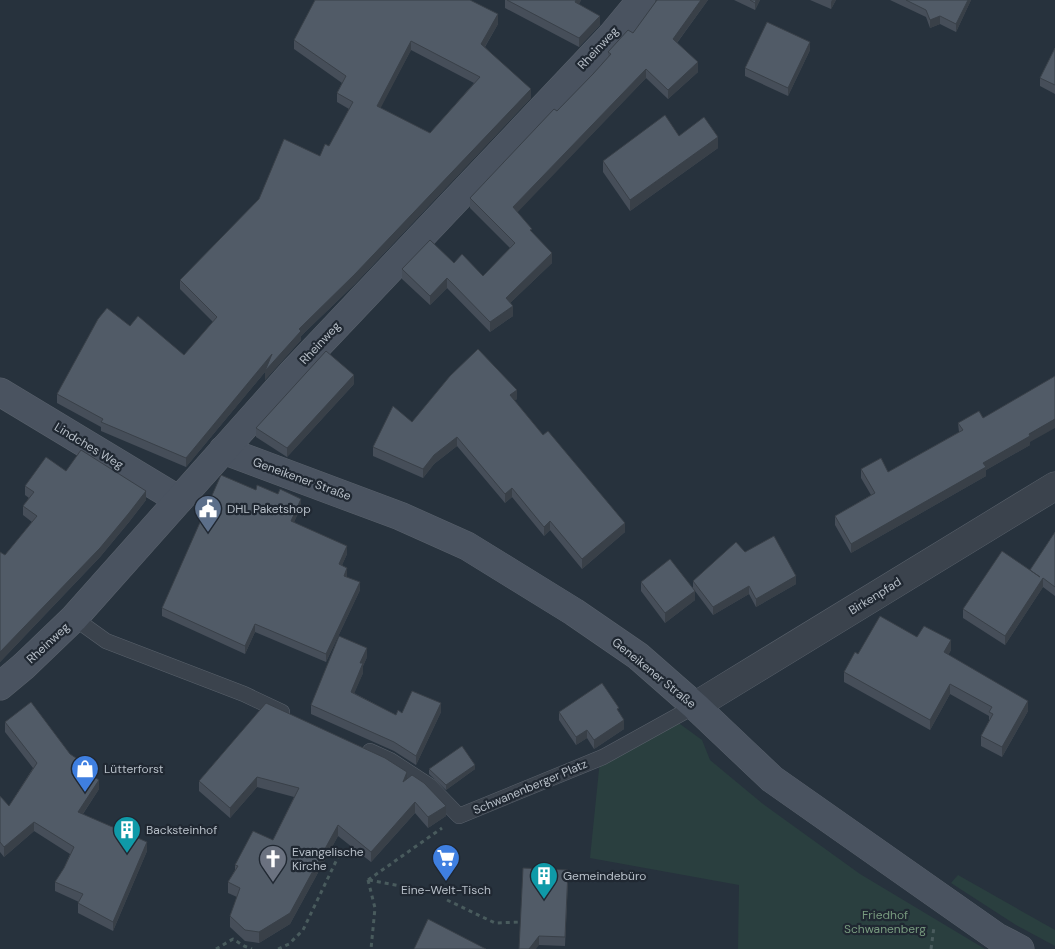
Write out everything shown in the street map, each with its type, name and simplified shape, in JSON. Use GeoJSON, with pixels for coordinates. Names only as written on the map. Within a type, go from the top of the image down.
{"type":"FeatureCollection","features":[{"type":"Feature","properties":{"kind":"street","name":"Rheinweg"},"geometry":{"type":"LineString","coordinates":[[0,686],[24,666],[74,618],[293,372],[612,35],[641,0]]}},
{"type":"Feature","properties":{"kind":"street","name":"Lindches Weg"},"geometry":{"type":"LineString","coordinates":[[0,392],[179,500]]}},
{"type":"Feature","properties":{"kind":"street","name":"Geneikener Straße"},"geometry":{"type":"LineString","coordinates":[[223,450],[400,516],[467,546],[574,612],[638,656],[695,706],[772,779],[996,937],[1020,949]]}},
{"type":"Feature","properties":{"kind":"street","name":"Birkenpfad"},"geometry":{"type":"LineString","coordinates":[[695,706],[1055,486]]}},
{"type":"Feature","properties":{"kind":"lane"},"geometry":{"type":"LineString","coordinates":[[74,618],[106,641],[244,694],[295,718]]}},
{"type":"Feature","properties":{"kind":"lane","name":"Schwanenberger Platz"},"geometry":{"type":"LineString","coordinates":[[356,745],[390,760],[430,786],[459,816],[604,757],[695,706]]}},
{"type":"Feature","properties":{"kind":"path"},"geometry":{"type":"LineString","coordinates":[[368,880],[459,816]]}},
{"type":"Feature","properties":{"kind":"path"},"geometry":{"type":"LineString","coordinates":[[278,949],[289,944],[303,930],[339,855]]}},
{"type":"Feature","properties":{"kind":"path"},"geometry":{"type":"LineString","coordinates":[[368,880],[431,892]]}},
{"type":"Feature","properties":{"kind":"path"},"geometry":{"type":"LineString","coordinates":[[368,880],[375,908],[371,949]]}},
{"type":"Feature","properties":{"kind":"path"},"geometry":{"type":"LineString","coordinates":[[447,900],[495,923],[520,922]]}},
{"type":"Feature","properties":{"kind":"path"},"geometry":{"type":"LineString","coordinates":[[931,949],[934,923]]}},
{"type":"Feature","properties":{"kind":"path"},"geometry":{"type":"LineString","coordinates":[[216,949],[233,939],[252,949]]}},
{"type":"Feature","properties":{"kind":"green space","name":"Friedhof Schwanenberg"},"geometry":{"type":"Polygon","coordinates":[[[669,716],[702,740],[710,760],[763,804],[860,874],[985,949],[738,949],[739,885],[590,858],[601,750],[669,716]]]}},
{"type":"Feature","properties":{"kind":"green space"},"geometry":{"type":"Polygon","coordinates":[[[958,875],[1055,930],[1055,946],[1016,925],[951,883],[958,875]]]}},
{"type":"Feature","properties":{"kind":"building"},"geometry":{"type":"Polygon","coordinates":[[[315,0],[470,0],[498,14],[481,44],[531,89],[355,274],[299,329],[301,331],[265,371],[272,354],[186,458],[101,422],[103,419],[57,394],[98,319],[107,308],[130,326],[138,316],[184,355],[217,317],[180,280],[259,199],[284,139],[320,156],[325,144],[329,146],[353,102],[337,93],[346,76],[294,40],[315,0]],[[411,41],[377,106],[430,133],[480,77],[411,41]]]}},
{"type":"Feature","properties":{"kind":"building"},"geometry":{"type":"Polygon","coordinates":[[[507,0],[576,0],[575,2],[600,16],[579,38],[507,0]]]}},
{"type":"Feature","properties":{"kind":"building"},"geometry":{"type":"Polygon","coordinates":[[[657,0],[701,0],[673,39],[698,62],[668,90],[646,69],[513,207],[532,229],[530,230],[552,253],[506,298],[513,306],[490,322],[447,278],[430,296],[402,269],[430,240],[454,263],[462,254],[483,276],[515,243],[470,198],[554,109],[557,111],[593,74],[611,54],[608,52],[628,30],[633,33],[657,0]]]}},
{"type":"Feature","properties":{"kind":"building"},"geometry":{"type":"Polygon","coordinates":[[[906,0],[968,0],[956,24],[940,16],[930,20],[926,10],[906,0]]]}},
{"type":"Feature","properties":{"kind":"building"},"geometry":{"type":"Polygon","coordinates":[[[767,22],[810,42],[788,88],[745,68],[767,22]]]}},
{"type":"Feature","properties":{"kind":"building"},"geometry":{"type":"Polygon","coordinates":[[[1055,48],[1055,85],[1040,78],[1055,48]]]}},
{"type":"Feature","properties":{"kind":"building"},"geometry":{"type":"Polygon","coordinates":[[[665,115],[679,136],[704,117],[718,137],[630,200],[603,161],[665,115]]]}},
{"type":"Feature","properties":{"kind":"building"},"geometry":{"type":"Polygon","coordinates":[[[478,349],[517,390],[510,395],[543,435],[548,431],[625,523],[582,559],[550,521],[544,527],[512,488],[505,494],[457,437],[434,455],[423,469],[373,447],[393,406],[412,422],[450,376],[478,349]]]}},
{"type":"Feature","properties":{"kind":"building"},"geometry":{"type":"Polygon","coordinates":[[[326,351],[354,375],[287,448],[256,428],[326,351]]]}},
{"type":"Feature","properties":{"kind":"building"},"geometry":{"type":"Polygon","coordinates":[[[1055,376],[1055,419],[983,463],[986,467],[851,544],[835,516],[875,493],[861,469],[881,458],[888,472],[963,430],[958,423],[979,411],[983,418],[1055,376]]]}},
{"type":"Feature","properties":{"kind":"building"},"geometry":{"type":"Polygon","coordinates":[[[81,450],[146,491],[100,548],[0,652],[0,552],[5,555],[37,516],[23,506],[34,492],[25,486],[46,457],[66,471],[81,450]]]}},
{"type":"Feature","properties":{"kind":"building"},"geometry":{"type":"Polygon","coordinates":[[[221,475],[256,490],[257,485],[278,494],[280,489],[301,499],[291,521],[347,546],[339,564],[347,568],[344,576],[360,582],[326,654],[255,624],[245,646],[162,608],[221,475]]]}},
{"type":"Feature","properties":{"kind":"building"},"geometry":{"type":"Polygon","coordinates":[[[1055,532],[1055,587],[1043,578],[1005,636],[963,609],[1002,551],[1040,577],[1030,570],[1055,532]]]}},
{"type":"Feature","properties":{"kind":"building"},"geometry":{"type":"Polygon","coordinates":[[[774,536],[796,576],[756,599],[749,586],[713,607],[693,581],[736,542],[745,552],[774,536]]]}},
{"type":"Feature","properties":{"kind":"building"},"geometry":{"type":"Polygon","coordinates":[[[670,559],[695,591],[665,613],[641,582],[670,559]]]}},
{"type":"Feature","properties":{"kind":"building"},"geometry":{"type":"Polygon","coordinates":[[[880,616],[917,637],[924,626],[951,640],[944,652],[1028,701],[1002,747],[981,736],[993,714],[989,712],[992,707],[950,684],[930,720],[844,672],[855,652],[858,654],[880,616]]]}},
{"type":"Feature","properties":{"kind":"building"},"geometry":{"type":"Polygon","coordinates":[[[339,636],[367,648],[351,692],[396,715],[398,710],[402,713],[412,691],[441,703],[416,756],[394,742],[311,705],[339,636]]]}},
{"type":"Feature","properties":{"kind":"building"},"geometry":{"type":"Polygon","coordinates":[[[602,683],[619,708],[617,709],[624,720],[594,740],[587,730],[576,737],[559,712],[602,683]]]}},
{"type":"Feature","properties":{"kind":"building"},"geometry":{"type":"Polygon","coordinates":[[[31,702],[70,754],[79,760],[76,765],[99,780],[78,812],[147,842],[113,922],[78,903],[83,894],[55,882],[74,847],[34,822],[4,847],[0,842],[0,796],[9,806],[37,763],[5,722],[31,702]]]}},
{"type":"Feature","properties":{"kind":"building"},"geometry":{"type":"Polygon","coordinates":[[[266,703],[385,758],[407,772],[403,782],[412,775],[424,783],[446,806],[428,817],[415,802],[371,852],[338,825],[290,913],[259,932],[245,930],[230,916],[240,888],[228,882],[238,866],[235,865],[253,831],[273,840],[299,788],[257,777],[230,808],[199,781],[266,703]]]}},
{"type":"Feature","properties":{"kind":"building"},"geometry":{"type":"Polygon","coordinates":[[[462,746],[475,765],[446,785],[429,769],[462,746]]]}},
{"type":"Feature","properties":{"kind":"building","name":"Gemeindebüro"},"geometry":{"type":"Polygon","coordinates":[[[523,868],[568,870],[565,937],[539,936],[529,949],[519,949],[523,868]]]}},
{"type":"Feature","properties":{"kind":"building"},"geometry":{"type":"Polygon","coordinates":[[[428,919],[486,949],[414,949],[428,919]]]}},
{"type":"Feature","properties":{"kind":"place","name":"DHL Paketshop"},"geometry":{"type":"Point","coordinates":[208,533]}},
{"type":"Feature","properties":{"kind":"place","name":"Lütterforst"},"geometry":{"type":"Point","coordinates":[85,793]}},
{"type":"Feature","properties":{"kind":"place","name":"Backsteinhof"},"geometry":{"type":"Point","coordinates":[127,854]}},
{"type":"Feature","properties":{"kind":"place","name":"Eine-Welt-Tisch"},"geometry":{"type":"Point","coordinates":[446,882]}},
{"type":"Feature","properties":{"kind":"place","name":"Evangelische Kirche"},"geometry":{"type":"Point","coordinates":[273,883]}},
{"type":"Feature","properties":{"kind":"place","name":"Gemeindebüro"},"geometry":{"type":"Point","coordinates":[544,900]}}]}
